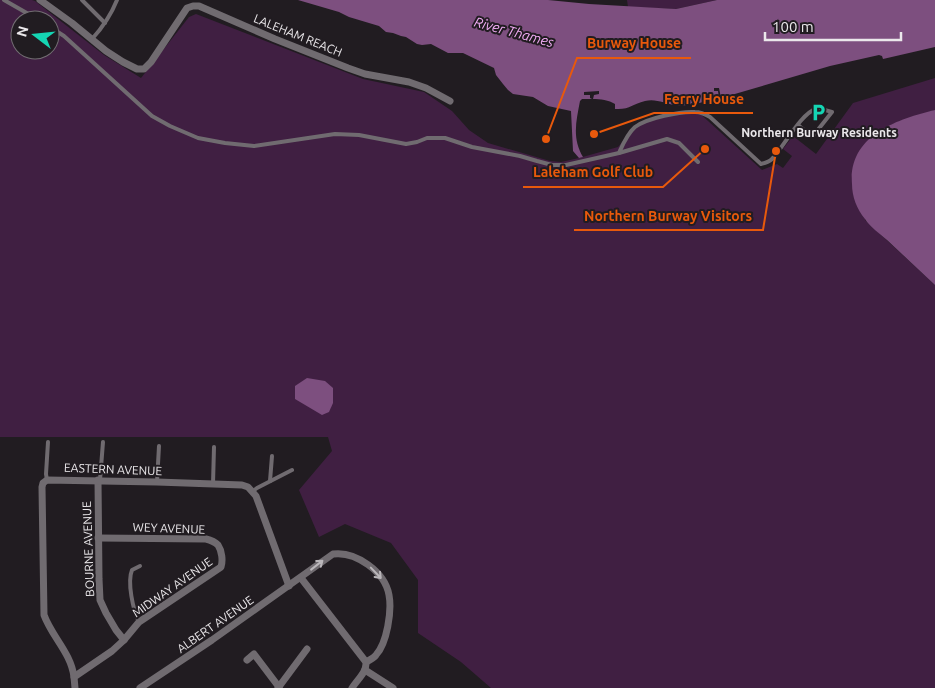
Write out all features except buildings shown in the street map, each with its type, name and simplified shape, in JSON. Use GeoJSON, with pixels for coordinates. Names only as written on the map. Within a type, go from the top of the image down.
{"type":"FeatureCollection","features":[{"type":"Feature","properties":{"kind":"street","name":"LALEHAM REACH"},"geometry":{"type":"LineString","coordinates":[[40,0],[106,50],[137,69],[144,68],[151,62],[187,8],[200,6],[274,39],[348,68],[365,74],[409,82],[426,88],[450,101]]}},
{"type":"Feature","properties":{"kind":"street","name":"EASTERN AVENUE"},"geometry":{"type":"LineString","coordinates":[[74,677],[70,660],[50,629],[44,615],[43,483],[47,480],[99,480],[242,485],[253,491]]}},
{"type":"Feature","properties":{"kind":"street","name":"BOURNE AVENUE"},"geometry":{"type":"LineString","coordinates":[[99,480],[100,600],[106,614],[124,640]]}},
{"type":"Feature","properties":{"kind":"street"},"geometry":{"type":"LineString","coordinates":[[253,491],[289,586]]}},
{"type":"Feature","properties":{"kind":"street","name":"WEY AVENUE"},"geometry":{"type":"LineString","coordinates":[[98,538],[206,539],[217,545],[222,564]]}},
{"type":"Feature","properties":{"kind":"street","name":"ALBERT AVENUE"},"geometry":{"type":"LineString","coordinates":[[140,688],[212,640],[327,558],[338,553],[362,562],[375,570],[389,595],[389,618],[381,646],[376,656],[366,662]]}},
{"type":"Feature","properties":{"kind":"street","name":"MIDWAY AVENUE"},"geometry":{"type":"LineString","coordinates":[[74,677],[112,651],[124,640],[138,622],[221,568],[222,564]]}},
{"type":"Feature","properties":{"kind":"street"},"geometry":{"type":"LineString","coordinates":[[301,578],[366,662],[365,670],[352,688]]}},
{"type":"Feature","properties":{"kind":"street"},"geometry":{"type":"LineString","coordinates":[[247,660],[254,654],[278,688],[307,649]]}},
{"type":"Feature","properties":{"kind":"street"},"geometry":{"type":"LineString","coordinates":[[365,670],[393,688]]}},
{"type":"Feature","properties":{"kind":"street"},"geometry":{"type":"LineString","coordinates":[[74,677],[75,688]]}},
{"type":"Feature","properties":{"kind":"lane"},"geometry":{"type":"LineString","coordinates":[[4,0],[22,10]]}},
{"type":"Feature","properties":{"kind":"lane"},"geometry":{"type":"LineString","coordinates":[[82,0],[105,23]]}},
{"type":"Feature","properties":{"kind":"lane"},"geometry":{"type":"LineString","coordinates":[[92,39],[102,28],[117,0]]}},
{"type":"Feature","properties":{"kind":"lane"},"geometry":{"type":"LineString","coordinates":[[60,33],[152,116],[198,138],[254,146],[335,134],[406,144],[428,138],[445,138],[472,147],[520,156],[536,162],[566,165],[667,139],[678,143],[698,162]]}},
{"type":"Feature","properties":{"kind":"lane"},"geometry":{"type":"LineString","coordinates":[[618,153],[625,138],[635,127],[650,119],[687,112],[698,112],[710,117],[761,164],[772,159],[798,125],[811,112],[817,109],[832,112],[813,136],[798,125]]}},
{"type":"Feature","properties":{"kind":"lane"},"geometry":{"type":"LineString","coordinates":[[47,480],[48,442]]}},
{"type":"Feature","properties":{"kind":"lane"},"geometry":{"type":"LineString","coordinates":[[99,480],[103,442]]}},
{"type":"Feature","properties":{"kind":"lane"},"geometry":{"type":"LineString","coordinates":[[157,482],[159,446]]}},
{"type":"Feature","properties":{"kind":"lane"},"geometry":{"type":"LineString","coordinates":[[213,484],[214,447]]}},
{"type":"Feature","properties":{"kind":"lane"},"geometry":{"type":"LineString","coordinates":[[270,481],[272,456]]}},
{"type":"Feature","properties":{"kind":"lane"},"geometry":{"type":"LineString","coordinates":[[253,491],[292,470]]}},
{"type":"Feature","properties":{"kind":"lane"},"geometry":{"type":"LineString","coordinates":[[138,622],[133,605],[130,578],[132,570],[140,566]]}},
{"type":"Feature","properties":{"kind":"shaded area"},"geometry":{"type":"Polygon","coordinates":[[[0,0],[32,0],[46,10],[10,10],[10,60],[60,60],[60,21],[104,55],[141,78],[189,17],[196,14],[363,79],[424,92],[452,111],[469,130],[488,143],[550,161],[561,162],[618,147],[635,127],[650,119],[697,111],[762,170],[777,164],[783,168],[792,156],[783,149],[793,136],[816,154],[853,103],[935,78],[935,110],[895,123],[878,131],[865,220],[935,285],[935,688],[491,688],[461,662],[418,633],[418,580],[391,543],[345,524],[319,537],[299,490],[332,451],[328,437],[0,437],[0,0]]]}},
{"type":"Feature","properties":{"kind":"shaded area"},"geometry":{"type":"Polygon","coordinates":[[[627,0],[717,0],[676,9],[628,7],[627,0]]]}},
{"type":"Feature","properties":{"kind":"water","name":"River Thames"},"geometry":{"type":"Polygon","coordinates":[[[298,0],[548,0],[676,9],[717,0],[935,0],[935,47],[883,59],[879,55],[830,66],[721,98],[719,88],[714,88],[714,91],[718,91],[719,98],[686,105],[649,100],[628,108],[615,109],[615,104],[613,103],[593,99],[594,95],[599,94],[599,91],[584,92],[584,95],[590,95],[592,99],[582,99],[580,101],[576,136],[583,157],[579,158],[573,151],[571,111],[548,106],[533,97],[513,94],[496,75],[494,68],[463,53],[448,53],[431,44],[417,44],[406,37],[386,32],[379,26],[298,0]]]}},
{"type":"Feature","properties":{"kind":"water"},"geometry":{"type":"Polygon","coordinates":[[[935,110],[935,285],[867,222],[856,203],[852,184],[853,167],[858,153],[866,142],[878,132],[891,125],[935,110]]]}},
{"type":"Feature","properties":{"kind":"water"},"geometry":{"type":"Polygon","coordinates":[[[307,378],[325,381],[333,388],[333,403],[329,412],[322,415],[295,399],[295,386],[307,378]]]}},
{"type":"Feature","properties":{"kind":"place","name":"Northern Burway Residents"},"geometry":{"type":"Point","coordinates":[819,113]}},
{"type":"Feature","properties":{"kind":"place","name":"Ferry House"},"geometry":{"type":"Point","coordinates":[594,134]}},
{"type":"Feature","properties":{"kind":"place","name":"Burway House"},"geometry":{"type":"Point","coordinates":[546,139]}},
{"type":"Feature","properties":{"kind":"place","name":"Laleham Golf Club"},"geometry":{"type":"Point","coordinates":[705,149]}},
{"type":"Feature","properties":{"kind":"place","name":"Northern Burway Visitors"},"geometry":{"type":"Point","coordinates":[776,151]}}]}
